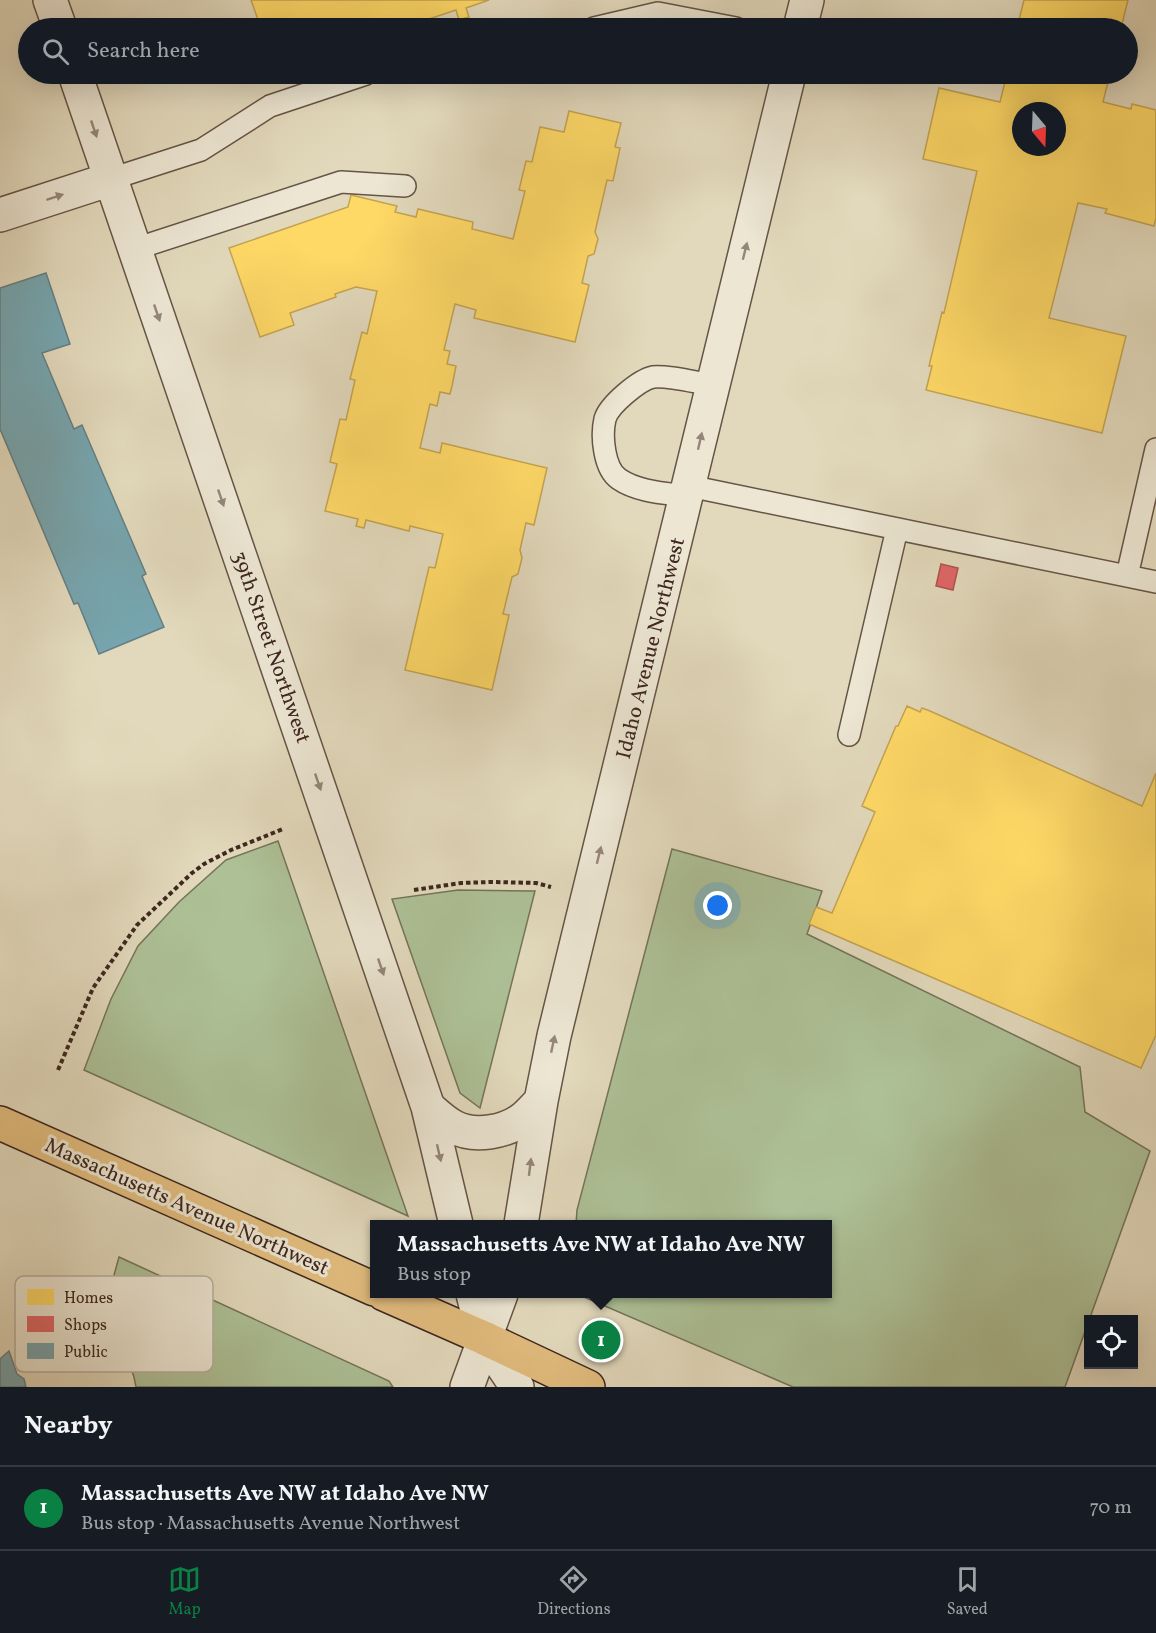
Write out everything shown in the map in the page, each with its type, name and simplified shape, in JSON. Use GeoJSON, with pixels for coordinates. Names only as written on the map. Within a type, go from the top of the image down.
{"type":"FeatureCollection","features":[{"type":"Feature","properties":{"kind":"main road","name":"Massachusetts Avenue Northwest"},"geometry":{"type":"LineString","coordinates":[[0,1123],[370,1287]]}},
{"type":"Feature","properties":{"kind":"main road"},"geometry":{"type":"LineString","coordinates":[[395,1298],[588,1387]]}},
{"type":"Feature","properties":{"kind":"street"},"geometry":{"type":"LineString","coordinates":[[50,0],[56,18]]}},
{"type":"Feature","properties":{"kind":"street"},"geometry":{"type":"LineString","coordinates":[[802,18],[807,0]]}},
{"type":"Feature","properties":{"kind":"street","name":"39th Street Northwest"},"geometry":{"type":"LineString","coordinates":[[78,84],[428,1107],[455,1220]]}},
{"type":"Feature","properties":{"kind":"street","name":"Idaho Avenue Northwest"},"geometry":{"type":"LineString","coordinates":[[522,1220],[554,1036],[787,84]]}},
{"type":"Feature","properties":{"kind":"street"},"geometry":{"type":"LineString","coordinates":[[0,215],[111,179]]}},
{"type":"Feature","properties":{"kind":"street"},"geometry":{"type":"LineString","coordinates":[[428,1107],[442,1119],[461,1130],[478,1132],[511,1127],[526,1117],[541,1101]]}},
{"type":"Feature","properties":{"kind":"street"},"geometry":{"type":"LineString","coordinates":[[474,1298],[484,1338],[517,1387]]}},
{"type":"Feature","properties":{"kind":"street"},"geometry":{"type":"LineString","coordinates":[[467,1387],[499,1298]]}},
{"type":"Feature","properties":{"kind":"lane"},"geometry":{"type":"LineString","coordinates":[[637,18],[658,13],[684,18]]}},
{"type":"Feature","properties":{"kind":"lane"},"geometry":{"type":"LineString","coordinates":[[111,179],[201,150],[270,106],[336,84]]}},
{"type":"Feature","properties":{"kind":"lane"},"geometry":{"type":"LineString","coordinates":[[135,249],[341,182],[405,186]]}},
{"type":"Feature","properties":{"kind":"lane"},"geometry":{"type":"LineString","coordinates":[[713,385],[652,377],[629,390],[606,418],[605,451],[608,465],[617,478],[641,488],[688,491],[897,529],[1156,582]]}},
{"type":"Feature","properties":{"kind":"lane"},"geometry":{"type":"LineString","coordinates":[[1127,576],[1156,449]]}},
{"type":"Feature","properties":{"kind":"lane"},"geometry":{"type":"LineString","coordinates":[[849,735],[897,529]]}},
{"type":"Feature","properties":{"kind":"path"},"geometry":{"type":"LineString","coordinates":[[58,1070],[93,988],[137,925],[204,864],[231,850],[283,829]]}},
{"type":"Feature","properties":{"kind":"path"},"geometry":{"type":"LineString","coordinates":[[414,890],[461,883],[536,883],[590,894]]}},
{"type":"Feature","properties":{"kind":"green space"},"geometry":{"type":"Polygon","coordinates":[[[278,841],[408,1216],[84,1070],[111,999],[138,946],[179,902],[226,860],[278,841]]]}},
{"type":"Feature","properties":{"kind":"green space"},"geometry":{"type":"Polygon","coordinates":[[[672,849],[822,891],[807,934],[1080,1067],[1085,1112],[1150,1151],[1091,1315],[1084,1315],[1084,1334],[1065,1387],[793,1387],[586,1298],[832,1298],[832,1220],[576,1220],[577,1210],[672,849]]]}},
{"type":"Feature","properties":{"kind":"green space"},"geometry":{"type":"Polygon","coordinates":[[[458,890],[535,891],[480,1108],[460,1093],[392,899],[458,890]]]}},
{"type":"Feature","properties":{"kind":"green space"},"geometry":{"type":"Polygon","coordinates":[[[119,1257],[160,1276],[114,1276],[119,1257]]]}},
{"type":"Feature","properties":{"kind":"green space"},"geometry":{"type":"Polygon","coordinates":[[[213,1300],[389,1381],[393,1387],[136,1387],[132,1372],[213,1372],[213,1300]]]}},
{"type":"Feature","properties":{"kind":"building: Homes"},"geometry":{"type":"Polygon","coordinates":[[[251,0],[489,0],[466,8],[469,17],[466,18],[458,18],[456,10],[432,18],[257,18],[251,0]]]}},
{"type":"Feature","properties":{"kind":"building: Homes"},"geometry":{"type":"Polygon","coordinates":[[[1024,0],[1128,0],[1124,18],[1020,18],[1024,0]]]}},
{"type":"Feature","properties":{"kind":"building: Homes"},"geometry":{"type":"Polygon","coordinates":[[[1004,84],[1108,84],[1103,102],[1131,109],[1132,104],[1156,110],[1156,218],[1154,226],[1105,213],[1107,209],[1078,203],[1049,318],[1126,336],[1102,433],[926,390],[932,366],[929,366],[942,312],[944,313],[977,171],[923,159],[939,88],[1000,102],[1004,84]]]}},
{"type":"Feature","properties":{"kind":"building: Homes"},"geometry":{"type":"Polygon","coordinates":[[[569,111],[621,123],[615,147],[620,148],[613,181],[607,180],[595,232],[598,239],[594,254],[588,256],[582,283],[589,285],[575,342],[474,318],[476,310],[455,304],[444,350],[450,351],[447,364],[456,366],[452,386],[450,394],[440,392],[437,406],[430,404],[420,448],[440,453],[442,443],[547,468],[534,525],[526,523],[518,574],[512,577],[503,614],[509,615],[492,690],[405,670],[429,567],[435,568],[443,534],[410,526],[409,531],[366,520],[364,528],[356,526],[358,519],[325,511],[337,464],[330,462],[340,419],[346,420],[355,380],[350,379],[362,332],[367,334],[377,291],[356,287],[335,294],[336,297],[290,313],[294,325],[260,337],[229,248],[348,207],[351,195],[397,206],[395,212],[416,217],[418,209],[473,222],[472,229],[513,239],[525,191],[519,190],[526,161],[532,162],[540,127],[564,132],[569,111]]]}},
{"type":"Feature","properties":{"kind":"building: Homes"},"geometry":{"type":"Polygon","coordinates":[[[907,706],[920,712],[922,708],[930,711],[1142,806],[1156,773],[1156,1035],[1141,1068],[809,924],[816,907],[832,913],[875,812],[862,806],[896,726],[907,706]]]}},
{"type":"Feature","properties":{"kind":"building: Shops"},"geometry":{"type":"Polygon","coordinates":[[[941,564],[958,568],[953,590],[936,586],[941,564]]]}},
{"type":"Feature","properties":{"kind":"building: Public"},"geometry":{"type":"Polygon","coordinates":[[[46,273],[70,344],[42,353],[74,429],[82,425],[146,574],[142,576],[164,627],[99,654],[78,603],[74,604],[0,429],[0,288],[46,273]]]}},
{"type":"Feature","properties":{"kind":"building: Public"},"geometry":{"type":"Polygon","coordinates":[[[9,1351],[15,1372],[24,1379],[26,1387],[0,1387],[0,1359],[9,1351]]]}},
{"type":"Feature","properties":{"kind":"place","name":"Massachusetts Ave NW at Idaho Ave NW"},"geometry":{"type":"Point","coordinates":[601,1340]}}]}
